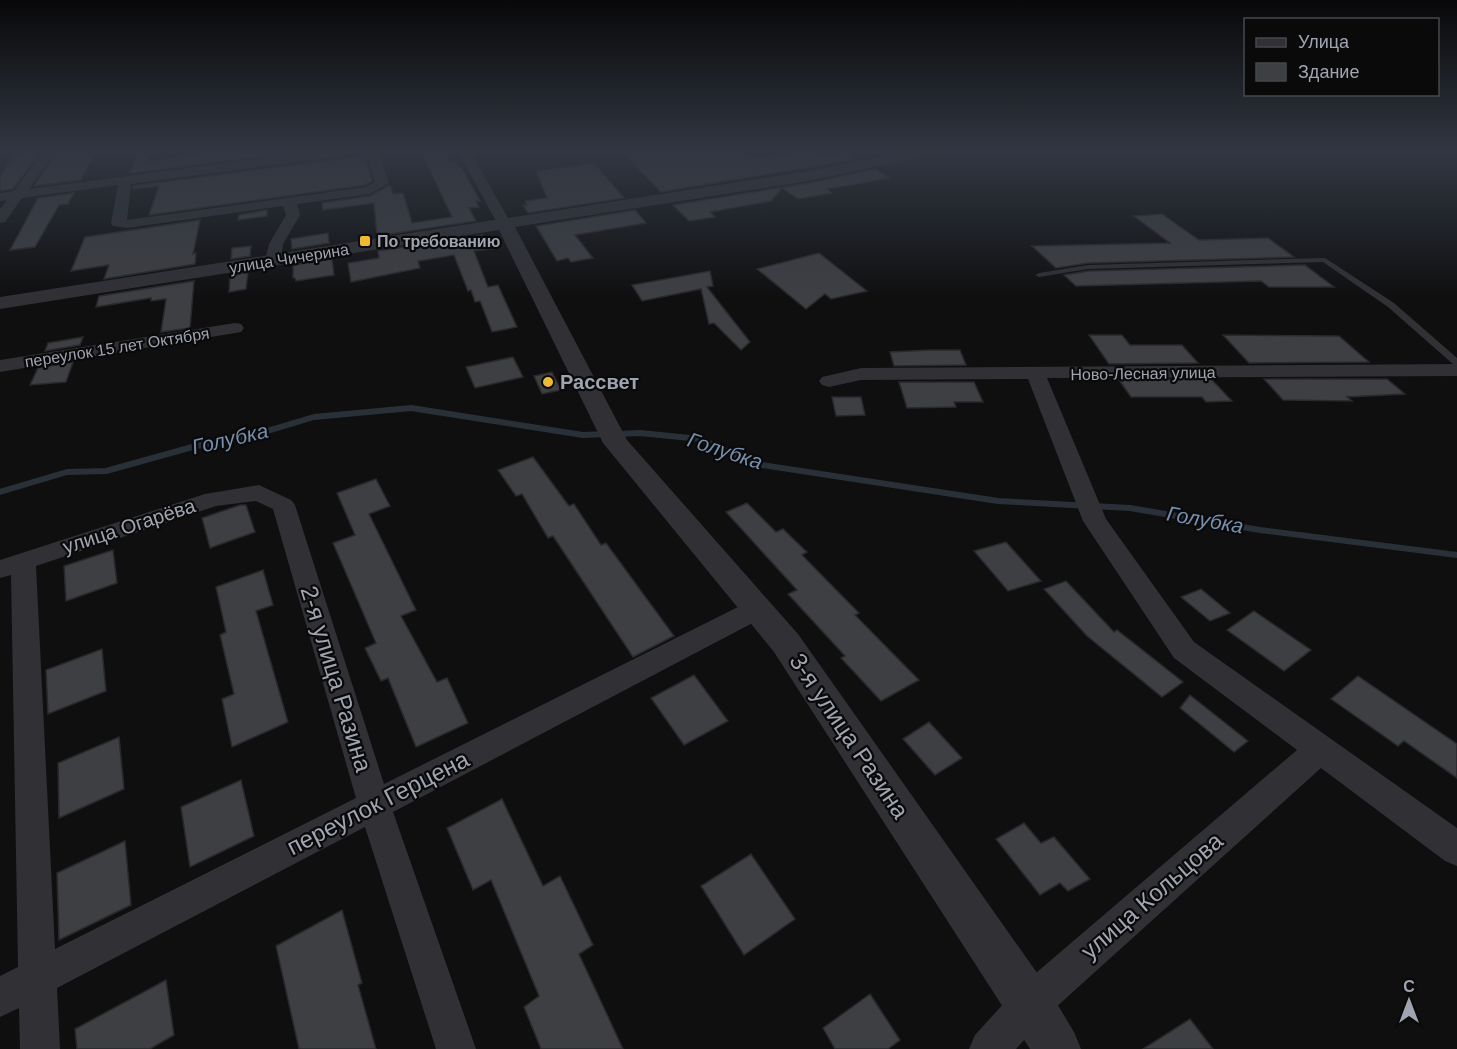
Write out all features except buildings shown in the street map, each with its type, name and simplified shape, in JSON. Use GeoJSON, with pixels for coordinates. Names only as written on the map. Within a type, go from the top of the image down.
{"type":"FeatureCollection","features":[{"type":"Feature","properties":{"kind":"street"},"geometry":{"type":"LineString","coordinates":[[0,219],[15,200]]}},
{"type":"Feature","properties":{"kind":"street"},"geometry":{"type":"LineString","coordinates":[[122,200],[118,223],[127,224],[301,200]]}},
{"type":"Feature","properties":{"kind":"street"},"geometry":{"type":"LineString","coordinates":[[491,200],[505,225]]}},
{"type":"Feature","properties":{"kind":"street","name":"улица Чичерина"},"geometry":{"type":"LineString","coordinates":[[0,303],[505,225],[645,200]]}},
{"type":"Feature","properties":{"kind":"street"},"geometry":{"type":"LineString","coordinates":[[273,261],[276,244],[293,215],[289,202]]}},
{"type":"Feature","properties":{"kind":"street","name":"3-я улица Разина"},"geometry":{"type":"LineString","coordinates":[[505,225],[532,274],[558,332],[610,432],[786,643],[1030,1004],[1057,1049]]}},
{"type":"Feature","properties":{"kind":"street","name":"переулок 15 лет Октября"},"geometry":{"type":"LineString","coordinates":[[0,366],[235,328]]}},
{"type":"Feature","properties":{"kind":"street","name":"Ново-Лесная улица"},"geometry":{"type":"LineString","coordinates":[[829,381],[861,374],[1457,370]]}},
{"type":"Feature","properties":{"kind":"street"},"geometry":{"type":"LineString","coordinates":[[1036,374],[1095,521],[1185,650],[1457,849]]}},
{"type":"Feature","properties":{"kind":"street","name":"улица Огарёва"},"geometry":{"type":"LineString","coordinates":[[12,565],[213,498],[259,493]]}},
{"type":"Feature","properties":{"kind":"street","name":"2-я улица Разина"},"geometry":{"type":"LineString","coordinates":[[259,493],[284,505],[374,805],[456,1049]]}},
{"type":"Feature","properties":{"kind":"street"},"geometry":{"type":"LineString","coordinates":[[12,565],[39,977],[40,1049]]}},
{"type":"Feature","properties":{"kind":"street","name":"переулок Герцена"},"geometry":{"type":"LineString","coordinates":[[0,997],[757,609]]}},
{"type":"Feature","properties":{"kind":"street","name":"улица Кольцова"},"geometry":{"type":"LineString","coordinates":[[989,1049],[1030,1004],[1320,749]]}},
{"type":"Feature","properties":{"kind":"lane"},"geometry":{"type":"LineString","coordinates":[[1039,275],[1088,267],[1325,260],[1391,305],[1457,363]]}},
{"type":"Feature","properties":{"kind":"waterway","name":"Голубка"},"geometry":{"type":"LineString","coordinates":[[0,492],[67,472],[106,471],[196,446],[247,437],[314,417],[411,408],[583,435],[606,434]]}},
{"type":"Feature","properties":{"kind":"waterway","name":"Голубка"},"geometry":{"type":"LineString","coordinates":[[617,434],[640,433],[700,439],[755,464],[998,501],[1130,508],[1260,530],[1457,555]]}},
{"type":"Feature","properties":{"kind":"place","name":"По требованию"},"geometry":{"type":"Point","coordinates":[365,241]}},
{"type":"Feature","properties":{"kind":"place","name":"Рассвет"},"geometry":{"type":"Point","coordinates":[548,382]}}]}
